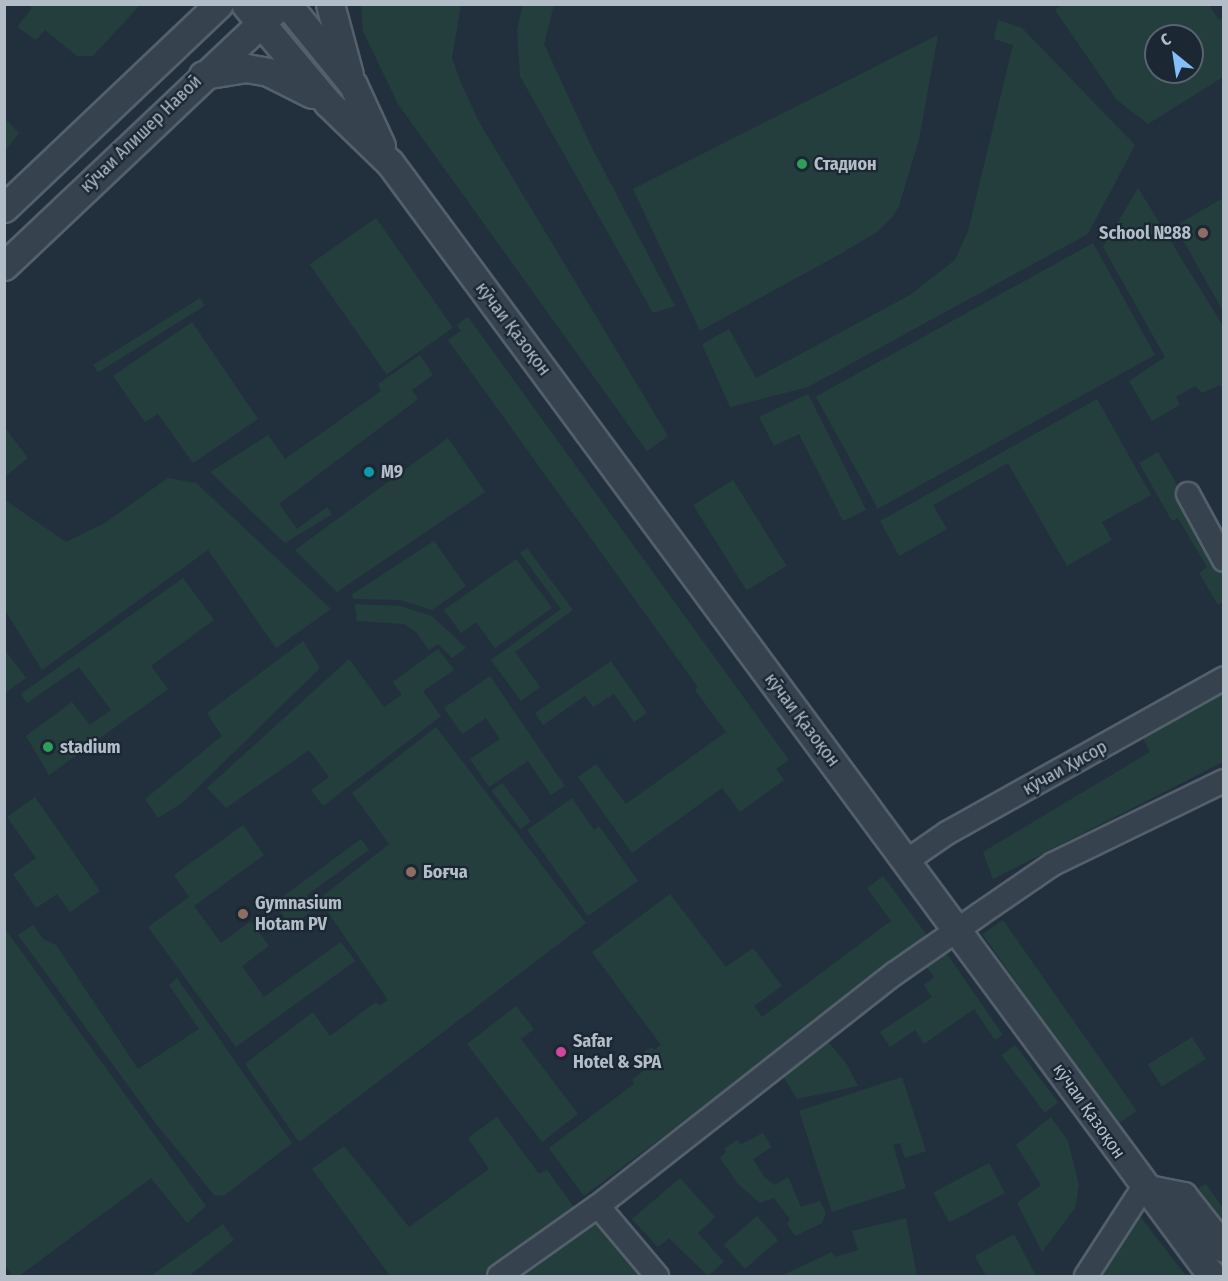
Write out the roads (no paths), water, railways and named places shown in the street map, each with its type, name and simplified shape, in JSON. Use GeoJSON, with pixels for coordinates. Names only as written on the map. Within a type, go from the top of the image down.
{"type":"FeatureCollection","features":[{"type":"Feature","properties":{"kind":"street"},"geometry":{"type":"LineString","coordinates":[[4,208],[219,4]]}},
{"type":"Feature","properties":{"kind":"street","name":"кӯчаи Алишер Навоӣ"},"geometry":{"type":"LineString","coordinates":[[4,266],[203,75],[253,14],[280,4]]}},
{"type":"Feature","properties":{"kind":"street","name":"кӯчаи Қазоқон"},"geometry":{"type":"LineString","coordinates":[[287,4],[352,85],[390,164]]}},
{"type":"Feature","properties":{"kind":"street"},"geometry":{"type":"LineString","coordinates":[[330,4],[352,85]]}},
{"type":"Feature","properties":{"kind":"street","name":"кӯчаи Қазоқон"},"geometry":{"type":"LineString","coordinates":[[253,14],[328,103],[390,164],[908,860],[1143,1188],[1212,1276]]}},
{"type":"Feature","properties":{"kind":"street"},"geometry":{"type":"LineString","coordinates":[[203,75],[246,68],[268,72],[328,103]]}},
{"type":"Feature","properties":{"kind":"street"},"geometry":{"type":"LineString","coordinates":[[1188,494],[1224,560]]}},
{"type":"Feature","properties":{"kind":"street","name":"кӯчаи Ҳисор"},"geometry":{"type":"LineString","coordinates":[[908,860],[947,833],[1224,678]]}},
{"type":"Feature","properties":{"kind":"street"},"geometry":{"type":"LineString","coordinates":[[499,1276],[598,1206],[894,974],[1053,864],[1224,782]]}},
{"type":"Feature","properties":{"kind":"street"},"geometry":{"type":"LineString","coordinates":[[1143,1188],[1183,1196],[1224,1248]]}},
{"type":"Feature","properties":{"kind":"street"},"geometry":{"type":"LineString","coordinates":[[1086,1276],[1143,1188]]}},
{"type":"Feature","properties":{"kind":"street"},"geometry":{"type":"LineString","coordinates":[[1143,1188],[1166,1241],[1191,1276]]}},
{"type":"Feature","properties":{"kind":"street"},"geometry":{"type":"LineString","coordinates":[[598,1206],[657,1276]]}},
{"type":"Feature","properties":{"kind":"place","name":"Стадион"},"geometry":{"type":"Point","coordinates":[802,164]}},
{"type":"Feature","properties":{"kind":"place","name":"School №88"},"geometry":{"type":"Point","coordinates":[1203,233]}},
{"type":"Feature","properties":{"kind":"place","name":"М9"},"geometry":{"type":"Point","coordinates":[369,472]}},
{"type":"Feature","properties":{"kind":"place","name":"stadium"},"geometry":{"type":"Point","coordinates":[48,747]}},
{"type":"Feature","properties":{"kind":"place","name":"Боғча"},"geometry":{"type":"Point","coordinates":[411,872]}},
{"type":"Feature","properties":{"kind":"place","name":"Gymnasium Hotam PV"},"geometry":{"type":"Point","coordinates":[243,914]}},
{"type":"Feature","properties":{"kind":"place","name":"Safar Hotel & SPA"},"geometry":{"type":"Point","coordinates":[561,1052]}}]}
